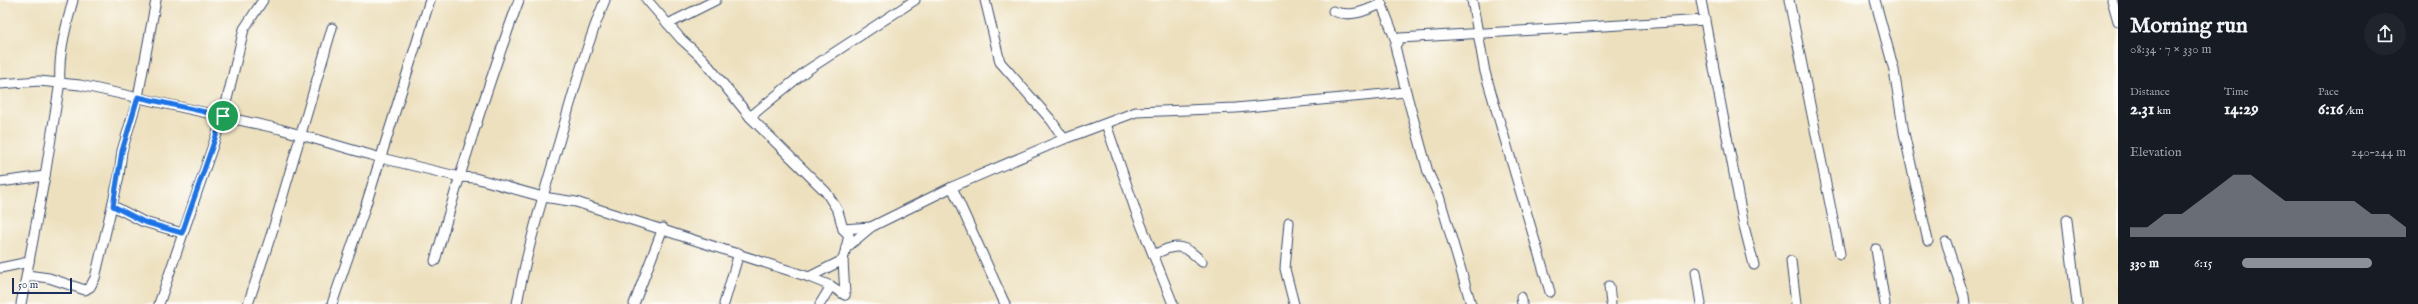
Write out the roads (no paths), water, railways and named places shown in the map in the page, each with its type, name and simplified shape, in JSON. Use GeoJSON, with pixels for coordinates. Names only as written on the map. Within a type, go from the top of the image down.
{"type":"FeatureCollection","features":[{"type":"Feature","properties":{"kind":"street"},"geometry":{"type":"LineString","coordinates":[[21,304],[45,176],[60,82],[59,68],[63,36],[72,0]]}},
{"type":"Feature","properties":{"kind":"street"},"geometry":{"type":"LineString","coordinates":[[27,275],[49,278],[85,290],[90,287],[95,278],[113,206],[122,151],[138,97],[156,0]]}},
{"type":"Feature","properties":{"kind":"street"},"geometry":{"type":"LineString","coordinates":[[159,304],[223,116],[244,29],[264,0]]}},
{"type":"Feature","properties":{"kind":"street"},"geometry":{"type":"LineString","coordinates":[[332,304],[381,158],[430,0]]}},
{"type":"Feature","properties":{"kind":"street"},"geometry":{"type":"LineString","coordinates":[[435,261],[500,51],[519,0]]}},
{"type":"Feature","properties":{"kind":"street"},"geometry":{"type":"LineString","coordinates":[[517,304],[543,197],[574,90],[595,24],[605,0]]}},
{"type":"Feature","properties":{"kind":"street"},"geometry":{"type":"LineString","coordinates":[[0,84],[39,81],[60,82],[138,97],[301,134],[381,158],[460,177],[475,178],[543,197],[576,202],[663,228],[809,277],[831,286],[845,295],[843,260],[849,235],[843,229],[838,211],[826,192],[750,117],[703,59],[668,24],[647,0]]}},
{"type":"Feature","properties":{"kind":"street"},"geometry":{"type":"LineString","coordinates":[[668,24],[716,0]]}},
{"type":"Feature","properties":{"kind":"street"},"geometry":{"type":"LineString","coordinates":[[750,117],[806,71],[915,0]]}},
{"type":"Feature","properties":{"kind":"street"},"geometry":{"type":"LineString","coordinates":[[985,0],[1000,62],[1051,120],[1064,139]]}},
{"type":"Feature","properties":{"kind":"street"},"geometry":{"type":"LineString","coordinates":[[1472,0],[1476,32],[1485,72],[1550,292]]}},
{"type":"Feature","properties":{"kind":"street"},"geometry":{"type":"LineString","coordinates":[[1701,0],[1744,226],[1754,265]]}},
{"type":"Feature","properties":{"kind":"street"},"geometry":{"type":"LineString","coordinates":[[1789,0],[1840,254]]}},
{"type":"Feature","properties":{"kind":"street"},"geometry":{"type":"LineString","coordinates":[[1875,0],[1894,70],[1904,133],[1928,242]]}},
{"type":"Feature","properties":{"kind":"street"},"geometry":{"type":"LineString","coordinates":[[2112,0],[2118,21]]}},
{"type":"Feature","properties":{"kind":"street"},"geometry":{"type":"LineString","coordinates":[[1333,11],[1343,15],[1354,14],[1381,2],[1396,41],[1395,46],[1406,92],[1428,172],[1439,196],[1470,304]]}},
{"type":"Feature","properties":{"kind":"street"},"geometry":{"type":"LineString","coordinates":[[1396,41],[1413,37],[1476,32],[1527,32],[1705,20]]}},
{"type":"Feature","properties":{"kind":"street"},"geometry":{"type":"LineString","coordinates":[[248,304],[301,134],[332,28]]}},
{"type":"Feature","properties":{"kind":"street"},"geometry":{"type":"LineString","coordinates":[[846,248],[871,227],[952,187],[1064,139],[1136,112],[1236,108],[1406,92]]}},
{"type":"Feature","properties":{"kind":"street"},"geometry":{"type":"LineString","coordinates":[[1106,124],[1120,168],[1173,304]]}},
{"type":"Feature","properties":{"kind":"street"},"geometry":{"type":"LineString","coordinates":[[0,182],[45,176]]}},
{"type":"Feature","properties":{"kind":"street"},"geometry":{"type":"LineString","coordinates":[[952,187],[1005,304]]}},
{"type":"Feature","properties":{"kind":"street"},"geometry":{"type":"LineString","coordinates":[[113,206],[144,222],[182,233]]}},
{"type":"Feature","properties":{"kind":"street"},"geometry":{"type":"LineString","coordinates":[[2068,220],[2077,304]]}},
{"type":"Feature","properties":{"kind":"street"},"geometry":{"type":"LineString","coordinates":[[1289,222],[1285,269],[1294,304]]}},
{"type":"Feature","properties":{"kind":"street"},"geometry":{"type":"LineString","coordinates":[[843,229],[871,227]]}},
{"type":"Feature","properties":{"kind":"street"},"geometry":{"type":"LineString","coordinates":[[634,304],[663,228]]}},
{"type":"Feature","properties":{"kind":"street"},"geometry":{"type":"LineString","coordinates":[[1946,242],[1964,296],[1965,304]]}},
{"type":"Feature","properties":{"kind":"street"},"geometry":{"type":"LineString","coordinates":[[1154,255],[1168,247],[1178,246],[1194,253],[1202,262]]}},
{"type":"Feature","properties":{"kind":"street"},"geometry":{"type":"LineString","coordinates":[[1876,249],[1885,304]]}},
{"type":"Feature","properties":{"kind":"street"},"geometry":{"type":"LineString","coordinates":[[724,304],[739,253]]}},
{"type":"Feature","properties":{"kind":"street"},"geometry":{"type":"LineString","coordinates":[[809,277],[843,260]]}},
{"type":"Feature","properties":{"kind":"street"},"geometry":{"type":"LineString","coordinates":[[1791,261],[1796,304]]}},
{"type":"Feature","properties":{"kind":"street"},"geometry":{"type":"LineString","coordinates":[[0,268],[29,262]]}},
{"type":"Feature","properties":{"kind":"street"},"geometry":{"type":"LineString","coordinates":[[1696,272],[1701,304]]}},
{"type":"Feature","properties":{"kind":"street"},"geometry":{"type":"LineString","coordinates":[[820,304],[831,286]]}},
{"type":"Feature","properties":{"kind":"street"},"geometry":{"type":"LineString","coordinates":[[1609,286],[1612,304]]}}]}
